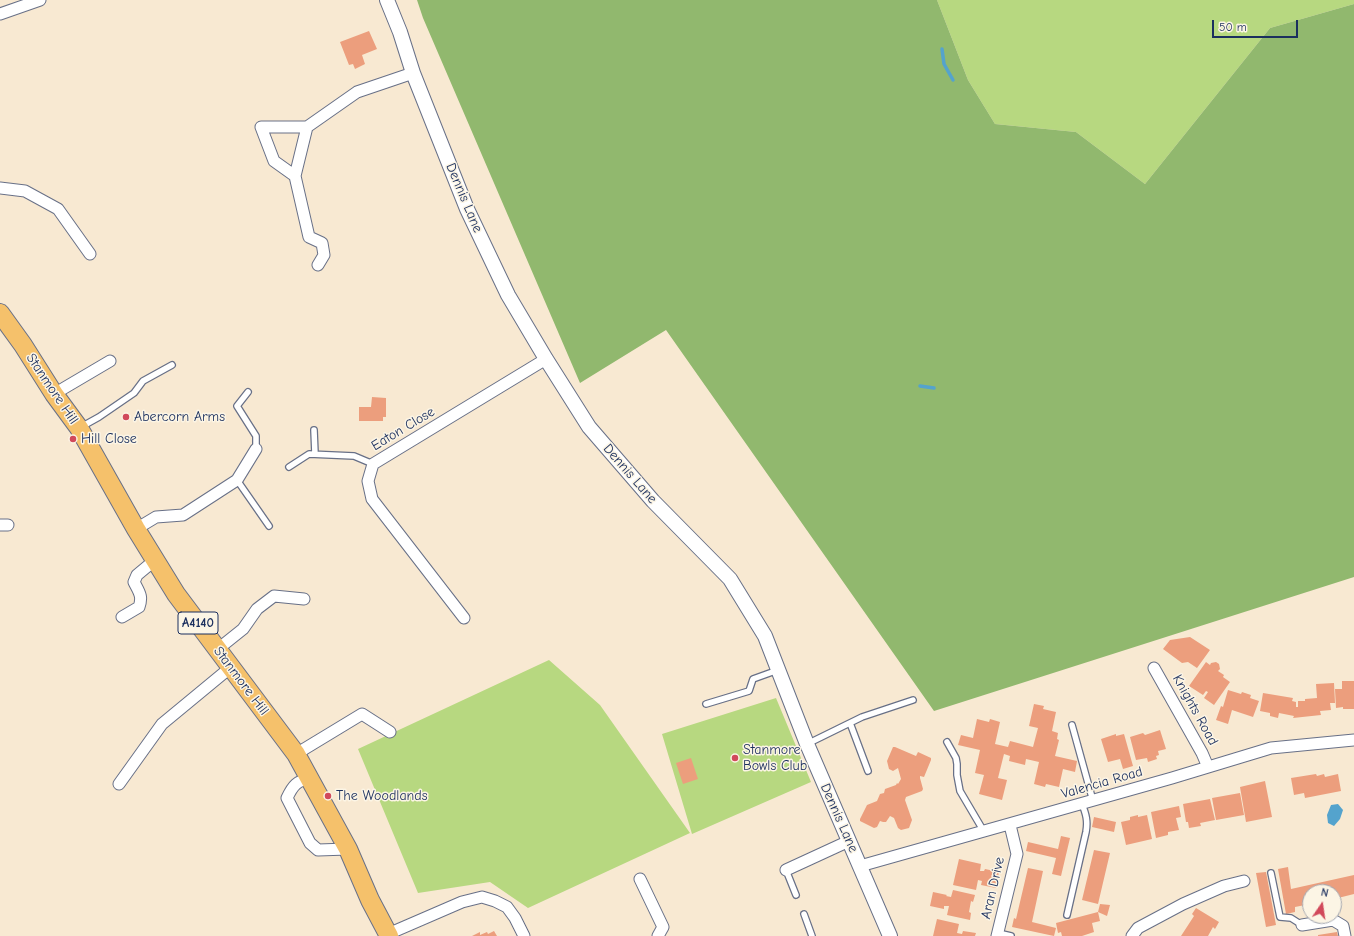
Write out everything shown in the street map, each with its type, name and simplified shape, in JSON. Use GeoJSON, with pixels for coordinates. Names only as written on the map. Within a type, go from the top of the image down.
{"type":"FeatureCollection","features":[{"type":"Feature","properties":{"kind":"main road","name":"Stanmore Hill"},"geometry":{"type":"LineString","coordinates":[[0,313],[78,428],[136,529],[176,594],[296,754],[348,848],[370,900],[388,935]]}},
{"type":"Feature","properties":{"kind":"street"},"geometry":{"type":"LineString","coordinates":[[0,14],[40,0]]}},
{"type":"Feature","properties":{"kind":"street","name":"Dennis Lane"},"geometry":{"type":"LineString","coordinates":[[387,0],[400,32],[413,73],[467,209],[508,294],[546,359],[589,427],[654,501],[730,579],[765,636],[807,744],[890,936]]}},
{"type":"Feature","properties":{"kind":"street"},"geometry":{"type":"LineString","coordinates":[[295,176],[274,161],[261,127],[307,127],[357,92],[413,73]]}},
{"type":"Feature","properties":{"kind":"street"},"geometry":{"type":"LineString","coordinates":[[307,127],[295,176],[310,237],[322,243],[324,255],[318,265]]}},
{"type":"Feature","properties":{"kind":"street"},"geometry":{"type":"LineString","coordinates":[[0,188],[24,191],[58,209],[90,254]]}},
{"type":"Feature","properties":{"kind":"street","name":"Eaton Close"},"geometry":{"type":"LineString","coordinates":[[464,618],[372,499],[368,480],[373,464],[546,359]]}},
{"type":"Feature","properties":{"kind":"street"},"geometry":{"type":"LineString","coordinates":[[54,394],[110,361]]}},
{"type":"Feature","properties":{"kind":"street"},"geometry":{"type":"LineString","coordinates":[[136,529],[156,518],[183,515],[237,480],[256,449]]}},
{"type":"Feature","properties":{"kind":"street"},"geometry":{"type":"LineString","coordinates":[[122,617],[139,607],[142,600],[134,582],[137,575],[155,560]]}},
{"type":"Feature","properties":{"kind":"street"},"geometry":{"type":"LineString","coordinates":[[218,649],[243,629],[257,609],[274,596],[304,599]]}},
{"type":"Feature","properties":{"kind":"street"},"geometry":{"type":"LineString","coordinates":[[119,784],[162,724],[231,667]]}},
{"type":"Feature","properties":{"kind":"street","name":"Knights Road"},"geometry":{"type":"LineString","coordinates":[[1154,668],[1202,753],[1208,767]]}},
{"type":"Feature","properties":{"kind":"street"},"geometry":{"type":"LineString","coordinates":[[296,754],[362,714],[390,732]]}},
{"type":"Feature","properties":{"kind":"street","name":"Valencia Road"},"geometry":{"type":"LineString","coordinates":[[860,866],[983,830],[1093,801],[1271,748],[1354,740]]}},
{"type":"Feature","properties":{"kind":"street"},"geometry":{"type":"LineString","coordinates":[[310,778],[299,781],[291,789],[287,798],[310,843],[318,850],[348,848]]}},
{"type":"Feature","properties":{"kind":"street","name":"Aran Drive"},"geometry":{"type":"LineString","coordinates":[[998,934],[1017,854],[1010,824]]}},
{"type":"Feature","properties":{"kind":"street"},"geometry":{"type":"LineString","coordinates":[[786,870],[849,841]]}},
{"type":"Feature","properties":{"kind":"street"},"geometry":{"type":"LineString","coordinates":[[640,879],[663,927],[658,936]]}},
{"type":"Feature","properties":{"kind":"street"},"geometry":{"type":"LineString","coordinates":[[1132,936],[1138,928],[1183,904],[1224,886],[1244,881]]}},
{"type":"Feature","properties":{"kind":"street"},"geometry":{"type":"LineString","coordinates":[[388,935],[462,902],[482,897],[495,900],[507,907],[515,918],[524,936]]}},
{"type":"Feature","properties":{"kind":"street"},"geometry":{"type":"LineString","coordinates":[[1302,926],[1333,920],[1343,926],[1345,936]]}},
{"type":"Feature","properties":{"kind":"lane"},"geometry":{"type":"LineString","coordinates":[[78,428],[99,417],[134,393],[143,381],[172,364]]}},
{"type":"Feature","properties":{"kind":"lane"},"geometry":{"type":"LineString","coordinates":[[248,392],[237,406],[256,436],[256,449]]}},
{"type":"Feature","properties":{"kind":"lane"},"geometry":{"type":"LineString","coordinates":[[314,430],[315,454]]}},
{"type":"Feature","properties":{"kind":"lane"},"geometry":{"type":"LineString","coordinates":[[289,467],[309,454],[354,456],[373,464]]}},
{"type":"Feature","properties":{"kind":"lane"},"geometry":{"type":"LineString","coordinates":[[237,480],[269,526]]}},
{"type":"Feature","properties":{"kind":"lane"},"geometry":{"type":"LineString","coordinates":[[706,704],[749,691],[753,679],[778,670]]}},
{"type":"Feature","properties":{"kind":"lane"},"geometry":{"type":"LineString","coordinates":[[807,744],[862,717],[913,700]]}},
{"type":"Feature","properties":{"kind":"lane"},"geometry":{"type":"LineString","coordinates":[[850,723],[868,771]]}},
{"type":"Feature","properties":{"kind":"lane"},"geometry":{"type":"LineString","coordinates":[[1072,725],[1093,801]]}},
{"type":"Feature","properties":{"kind":"lane"},"geometry":{"type":"LineString","coordinates":[[947,742],[956,758],[960,791],[983,830]]}},
{"type":"Feature","properties":{"kind":"lane"},"geometry":{"type":"LineString","coordinates":[[1067,915],[1086,832],[1086,815],[1082,804]]}},
{"type":"Feature","properties":{"kind":"lane"},"geometry":{"type":"LineString","coordinates":[[786,870],[796,895]]}},
{"type":"Feature","properties":{"kind":"lane"},"geometry":{"type":"LineString","coordinates":[[1271,873],[1280,917],[1291,918],[1302,926]]}},
{"type":"Feature","properties":{"kind":"lane"},"geometry":{"type":"LineString","coordinates":[[804,914],[812,936]]}},
{"type":"Feature","properties":{"kind":"lane"},"geometry":{"type":"LineString","coordinates":[[998,934],[1011,936]]}},
{"type":"Feature","properties":{"kind":"green space"},"geometry":{"type":"Polygon","coordinates":[[[417,0],[937,0],[968,80],[995,124],[1076,132],[1145,184],[1270,28],[1354,4],[1354,577],[934,711],[666,330],[580,383],[423,18],[417,0]]]}},
{"type":"Feature","properties":{"kind":"green space"},"geometry":{"type":"Polygon","coordinates":[[[937,0],[1354,0],[1354,4],[1270,28],[1145,184],[1076,132],[995,124],[968,80],[937,0]]]}},
{"type":"Feature","properties":{"kind":"green space"},"geometry":{"type":"Polygon","coordinates":[[[549,660],[600,705],[690,833],[528,908],[490,882],[418,893],[358,749],[549,660]]]}},
{"type":"Feature","properties":{"kind":"green space","name":"Stanmore Bowls Club"},"geometry":{"type":"Polygon","coordinates":[[[776,698],[811,782],[692,834],[662,734],[776,698]]]}},
{"type":"Feature","properties":{"kind":"water"},"geometry":{"type":"Polygon","coordinates":[[[1338,804],[1343,810],[1340,819],[1334,826],[1328,823],[1327,815],[1331,805],[1338,804]]]}},
{"type":"Feature","properties":{"kind":"building"},"geometry":{"type":"Polygon","coordinates":[[[369,31],[377,49],[362,55],[365,64],[355,69],[353,64],[349,65],[340,42],[369,31]]]}},
{"type":"Feature","properties":{"kind":"building"},"geometry":{"type":"Polygon","coordinates":[[[372,397],[386,398],[386,417],[383,417],[383,421],[359,421],[359,407],[371,407],[372,397]]]}},
{"type":"Feature","properties":{"kind":"building"},"geometry":{"type":"Polygon","coordinates":[[[1190,637],[1210,650],[1197,668],[1188,662],[1182,663],[1163,649],[1170,640],[1190,637]]]}},
{"type":"Feature","properties":{"kind":"building"},"geometry":{"type":"Polygon","coordinates":[[[1206,662],[1210,665],[1211,663],[1216,662],[1219,664],[1220,669],[1218,671],[1230,682],[1214,705],[1204,698],[1208,692],[1206,691],[1203,695],[1189,686],[1206,662]]]}},
{"type":"Feature","properties":{"kind":"building"},"geometry":{"type":"Polygon","coordinates":[[[1342,681],[1354,681],[1354,709],[1343,709],[1343,707],[1336,708],[1335,689],[1342,689],[1342,681]]]}},
{"type":"Feature","properties":{"kind":"building"},"geometry":{"type":"Polygon","coordinates":[[[1334,683],[1335,703],[1330,703],[1331,710],[1320,711],[1321,715],[1293,718],[1294,716],[1279,713],[1278,718],[1270,716],[1270,713],[1260,711],[1263,693],[1293,698],[1292,701],[1296,702],[1296,707],[1298,707],[1298,701],[1317,698],[1316,684],[1334,683]]]}},
{"type":"Feature","properties":{"kind":"building"},"geometry":{"type":"Polygon","coordinates":[[[1228,690],[1251,695],[1250,698],[1259,701],[1253,717],[1232,710],[1228,724],[1216,720],[1221,706],[1223,707],[1228,690]]]}},
{"type":"Feature","properties":{"kind":"building"},"geometry":{"type":"Polygon","coordinates":[[[1034,704],[1044,706],[1043,709],[1056,712],[1052,731],[1058,733],[1057,739],[1059,740],[1055,756],[1077,761],[1075,772],[1063,769],[1059,787],[1046,784],[1045,787],[1034,784],[1039,762],[1026,759],[1025,765],[1009,761],[1010,756],[1004,754],[998,778],[1007,780],[1002,800],[979,794],[984,775],[975,773],[980,750],[958,745],[961,735],[973,738],[977,719],[989,722],[990,719],[1000,722],[995,744],[1008,747],[1010,741],[1033,747],[1038,728],[1029,726],[1034,704]]]}},
{"type":"Feature","properties":{"kind":"building"},"geometry":{"type":"Polygon","coordinates":[[[1160,730],[1166,749],[1158,751],[1159,755],[1156,756],[1157,759],[1148,762],[1147,758],[1136,760],[1130,737],[1143,733],[1145,735],[1160,730]]]}},
{"type":"Feature","properties":{"kind":"building"},"geometry":{"type":"Polygon","coordinates":[[[1116,734],[1116,736],[1124,734],[1133,766],[1123,769],[1120,759],[1108,762],[1101,739],[1116,734]]]}},
{"type":"Feature","properties":{"kind":"building"},"geometry":{"type":"Polygon","coordinates":[[[893,747],[916,756],[918,752],[931,758],[924,777],[920,776],[923,789],[922,791],[906,797],[905,800],[912,820],[909,828],[901,830],[898,828],[894,818],[890,816],[886,822],[880,821],[877,827],[874,828],[860,821],[867,805],[877,801],[880,794],[884,793],[885,789],[896,785],[897,783],[898,784],[901,779],[898,768],[893,771],[889,769],[887,761],[893,747]]]}},
{"type":"Feature","properties":{"kind":"building"},"geometry":{"type":"Polygon","coordinates":[[[691,758],[698,779],[683,784],[676,763],[691,758]]]}},
{"type":"Feature","properties":{"kind":"building"},"geometry":{"type":"Polygon","coordinates":[[[1316,774],[1317,776],[1324,774],[1325,777],[1338,774],[1341,791],[1305,798],[1304,793],[1294,795],[1291,778],[1316,774]]]}},
{"type":"Feature","properties":{"kind":"building"},"geometry":{"type":"Polygon","coordinates":[[[1265,781],[1272,817],[1246,822],[1240,787],[1265,781]]]}},
{"type":"Feature","properties":{"kind":"building"},"geometry":{"type":"Polygon","coordinates":[[[1240,793],[1244,815],[1216,820],[1212,798],[1240,793]]]}},
{"type":"Feature","properties":{"kind":"building"},"geometry":{"type":"Polygon","coordinates":[[[1210,799],[1215,820],[1200,823],[1201,826],[1189,828],[1188,822],[1186,822],[1183,804],[1210,799]]]}},
{"type":"Feature","properties":{"kind":"building"},"geometry":{"type":"Polygon","coordinates":[[[1179,806],[1181,817],[1176,818],[1179,830],[1168,832],[1168,835],[1156,838],[1151,812],[1179,806]]]}},
{"type":"Feature","properties":{"kind":"building"},"geometry":{"type":"Polygon","coordinates":[[[1138,815],[1138,817],[1147,815],[1152,839],[1126,845],[1121,822],[1130,820],[1130,817],[1138,815]]]}},
{"type":"Feature","properties":{"kind":"building"},"geometry":{"type":"Polygon","coordinates":[[[1094,817],[1116,822],[1114,832],[1092,827],[1094,817]]]}},
{"type":"Feature","properties":{"kind":"building"},"geometry":{"type":"Polygon","coordinates":[[[1061,836],[1070,838],[1061,876],[1052,874],[1056,858],[1026,851],[1028,842],[1058,849],[1061,836]]]}},
{"type":"Feature","properties":{"kind":"building"},"geometry":{"type":"Polygon","coordinates":[[[1094,850],[1110,853],[1098,904],[1082,900],[1094,850]]]}},
{"type":"Feature","properties":{"kind":"building"},"geometry":{"type":"Polygon","coordinates":[[[959,859],[981,864],[980,871],[984,871],[985,869],[999,872],[996,888],[981,885],[982,881],[978,880],[976,890],[953,885],[959,859]]]}},
{"type":"Feature","properties":{"kind":"building"},"geometry":{"type":"Polygon","coordinates":[[[1288,867],[1291,889],[1302,887],[1302,906],[1295,907],[1295,912],[1286,914],[1278,869],[1288,867]]]}},
{"type":"Feature","properties":{"kind":"building"},"geometry":{"type":"Polygon","coordinates":[[[1028,868],[1043,871],[1032,922],[1056,928],[1054,936],[1012,927],[1014,918],[1016,919],[1028,868]]]}},
{"type":"Feature","properties":{"kind":"building"},"geometry":{"type":"Polygon","coordinates":[[[1266,872],[1276,925],[1266,927],[1256,873],[1266,872]]]}},
{"type":"Feature","properties":{"kind":"building"},"geometry":{"type":"Polygon","coordinates":[[[1354,875],[1354,894],[1342,897],[1342,884],[1314,884],[1354,875]]]}},
{"type":"Feature","properties":{"kind":"building"},"geometry":{"type":"Polygon","coordinates":[[[953,890],[975,895],[973,902],[971,901],[969,912],[971,913],[970,920],[947,915],[949,906],[944,906],[944,909],[930,906],[933,892],[951,897],[953,890]]]}},
{"type":"Feature","properties":{"kind":"building"},"geometry":{"type":"Polygon","coordinates":[[[1100,904],[1110,905],[1107,916],[1098,912],[1100,904]]]}},
{"type":"Feature","properties":{"kind":"building"},"geometry":{"type":"Polygon","coordinates":[[[1196,908],[1219,922],[1215,929],[1213,927],[1208,936],[1181,936],[1194,916],[1192,914],[1196,908]]]}},
{"type":"Feature","properties":{"kind":"building"},"geometry":{"type":"Polygon","coordinates":[[[1098,912],[1100,921],[1092,923],[1094,932],[1082,936],[1062,936],[1061,932],[1058,933],[1056,923],[1098,912]]]}},
{"type":"Feature","properties":{"kind":"building"},"geometry":{"type":"Polygon","coordinates":[[[937,919],[959,924],[957,933],[962,934],[963,931],[976,933],[975,936],[933,936],[937,919]]]}},
{"type":"Feature","properties":{"kind":"building"},"geometry":{"type":"Polygon","coordinates":[[[494,931],[497,936],[472,936],[480,932],[480,935],[487,932],[488,934],[494,931]]]}},
{"type":"Feature","properties":{"kind":"building"},"geometry":{"type":"Polygon","coordinates":[[[1337,932],[1338,936],[1318,936],[1318,935],[1337,932]]]}},
{"type":"Feature","properties":{"kind":"waterway"},"geometry":{"type":"LineString","coordinates":[[942,49],[944,64],[953,80]]}},
{"type":"Feature","properties":{"kind":"waterway"},"geometry":{"type":"LineString","coordinates":[[920,386],[934,388]]}},
{"type":"Feature","properties":{"kind":"place","name":"Abercorn Arms"},"geometry":{"type":"Point","coordinates":[126,417]}},
{"type":"Feature","properties":{"kind":"place","name":"Hill Close"},"geometry":{"type":"Point","coordinates":[73,439]}},
{"type":"Feature","properties":{"kind":"place","name":"Stanmore Bowls Club"},"geometry":{"type":"Point","coordinates":[735,758]}},
{"type":"Feature","properties":{"kind":"place","name":"The Woodlands"},"geometry":{"type":"Point","coordinates":[328,796]}}]}
